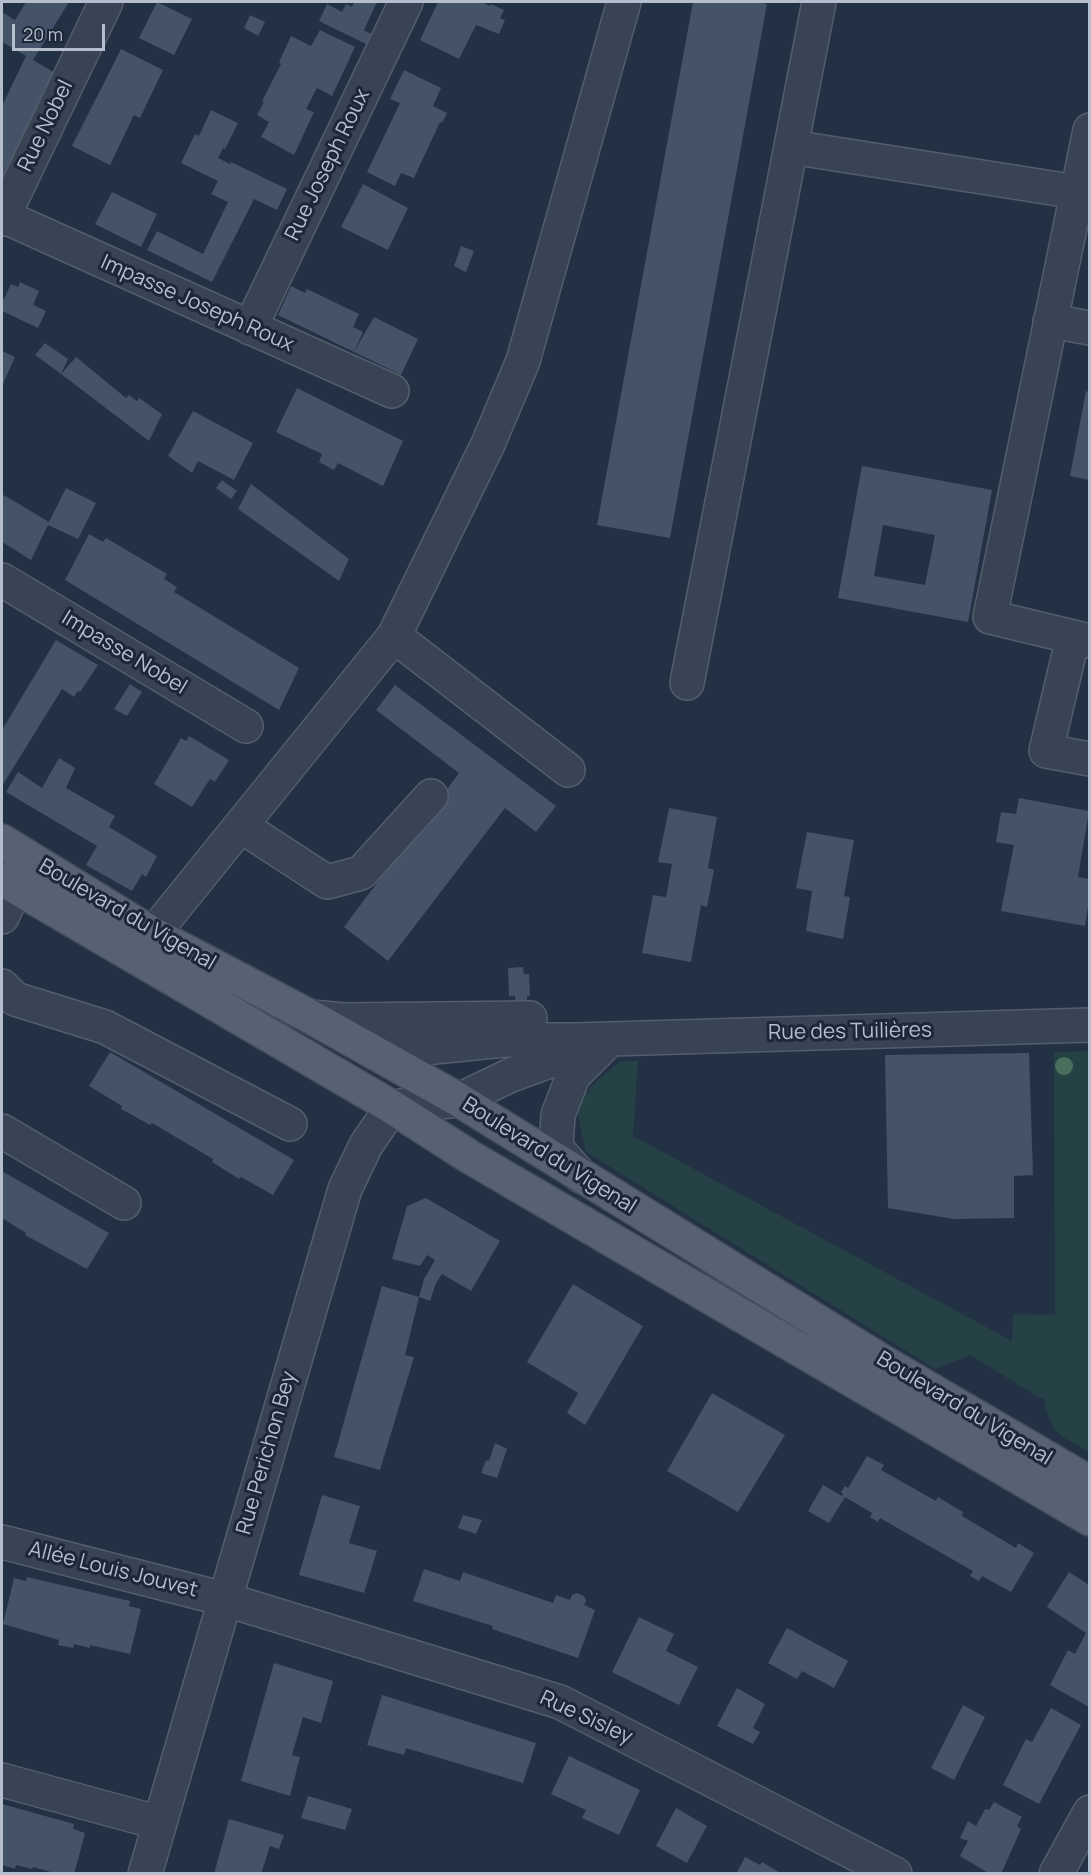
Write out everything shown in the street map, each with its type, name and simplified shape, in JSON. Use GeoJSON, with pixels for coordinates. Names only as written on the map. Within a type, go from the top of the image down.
{"type":"FeatureCollection","features":[{"type":"Feature","properties":{"kind":"main road","name":"Boulevard du Vigenal"},"geometry":{"type":"LineString","coordinates":[[2,842],[153,934],[311,1017],[459,1100],[885,1363],[1089,1483]]}},
{"type":"Feature","properties":{"kind":"main road","name":"Boulevard du Vigenal"},"geometry":{"type":"LineString","coordinates":[[9,883],[392,1107],[490,1169],[1089,1519]]}},
{"type":"Feature","properties":{"kind":"street","name":"Rue Nobel"},"geometry":{"type":"LineString","coordinates":[[2,218],[106,2]]}},
{"type":"Feature","properties":{"kind":"street","name":"Rue Joseph Roux"},"geometry":{"type":"LineString","coordinates":[[250,328],[406,2]]}},
{"type":"Feature","properties":{"kind":"street"},"geometry":{"type":"LineString","coordinates":[[153,934],[394,636],[488,444],[523,362],[624,2]]}},
{"type":"Feature","properties":{"kind":"street"},"geometry":{"type":"LineString","coordinates":[[687,683],[819,2]]}},
{"type":"Feature","properties":{"kind":"street"},"geometry":{"type":"LineString","coordinates":[[1089,130],[990,617],[1081,639],[1046,751],[1089,759]]}},
{"type":"Feature","properties":{"kind":"street"},"geometry":{"type":"LineString","coordinates":[[791,147],[1077,192]]}},
{"type":"Feature","properties":{"kind":"street","name":"Impasse Joseph Roux"},"geometry":{"type":"LineString","coordinates":[[2,218],[392,392]]}},
{"type":"Feature","properties":{"kind":"street"},"geometry":{"type":"LineString","coordinates":[[1050,321],[1089,328]]}},
{"type":"Feature","properties":{"kind":"street","name":"Impasse Nobel"},"geometry":{"type":"LineString","coordinates":[[2,580],[246,726]]}},
{"type":"Feature","properties":{"kind":"street"},"geometry":{"type":"LineString","coordinates":[[394,636],[568,770]]}},
{"type":"Feature","properties":{"kind":"street"},"geometry":{"type":"LineString","coordinates":[[241,826],[327,882],[361,873],[431,796]]}},
{"type":"Feature","properties":{"kind":"street"},"geometry":{"type":"LineString","coordinates":[[2,917],[9,883]]}},
{"type":"Feature","properties":{"kind":"street"},"geometry":{"type":"LineString","coordinates":[[6,1002],[105,1027],[290,1124]]}},
{"type":"Feature","properties":{"kind":"street"},"geometry":{"type":"LineString","coordinates":[[311,1017],[344,1020],[545,1018],[576,1040]]}},
{"type":"Feature","properties":{"kind":"street","name":"Rue des Tuilières"},"geometry":{"type":"LineString","coordinates":[[375,1053],[504,1040],[576,1040],[1089,1025]]}},
{"type":"Feature","properties":{"kind":"street"},"geometry":{"type":"LineString","coordinates":[[581,1176],[556,1148],[558,1115],[573,1076],[610,1039]]}},
{"type":"Feature","properties":{"kind":"street","name":"Rue des Tuilières"},"geometry":{"type":"LineString","coordinates":[[459,1100],[511,1075],[610,1039]]}},
{"type":"Feature","properties":{"kind":"street"},"geometry":{"type":"LineString","coordinates":[[392,1107],[459,1100]]}},
{"type":"Feature","properties":{"kind":"street","name":"Rue Perichon Bey"},"geometry":{"type":"LineString","coordinates":[[145,1874],[345,1189],[366,1145],[392,1107]]}},
{"type":"Feature","properties":{"kind":"street"},"geometry":{"type":"LineString","coordinates":[[2,1131],[124,1203]]}},
{"type":"Feature","properties":{"kind":"street","name":"Allée Louis Jouvet"},"geometry":{"type":"LineString","coordinates":[[2,1542],[224,1599]]}},
{"type":"Feature","properties":{"kind":"street","name":"Rue Sisley"},"geometry":{"type":"LineString","coordinates":[[224,1599],[560,1702],[895,1874]]}},
{"type":"Feature","properties":{"kind":"street"},"geometry":{"type":"LineString","coordinates":[[2,1780],[160,1823]]}},
{"type":"Feature","properties":{"kind":"street"},"geometry":{"type":"LineString","coordinates":[[1056,1874],[1089,1812]]}},
{"type":"Feature","properties":{"kind":"green space"},"geometry":{"type":"Polygon","coordinates":[[[1089,1051],[1089,1452],[1058,1433],[1050,1420],[1044,1399],[970,1355],[935,1369],[586,1152],[578,1116],[582,1098],[593,1084],[621,1061],[638,1061],[633,1136],[1012,1341],[1013,1314],[1055,1315],[1054,1052],[1089,1051]]]}},
{"type":"Feature","properties":{"kind":"building"},"geometry":{"type":"Polygon","coordinates":[[[26,2],[69,2],[33,60],[55,73],[2,182],[2,106],[26,56],[2,42],[2,12],[15,20],[26,2]]]}},
{"type":"Feature","properties":{"kind":"building"},"geometry":{"type":"Polygon","coordinates":[[[157,2],[192,19],[174,55],[139,38],[157,2]]]}},
{"type":"Feature","properties":{"kind":"building"},"geometry":{"type":"Polygon","coordinates":[[[354,2],[377,2],[364,30],[371,34],[366,44],[319,21],[327,4],[342,12],[346,4],[352,7],[354,2]]]}},
{"type":"Feature","properties":{"kind":"building"},"geometry":{"type":"Polygon","coordinates":[[[438,2],[481,2],[491,6],[491,4],[504,10],[500,18],[505,20],[499,34],[476,25],[459,59],[420,40],[438,2]]]}},
{"type":"Feature","properties":{"kind":"building"},"geometry":{"type":"Polygon","coordinates":[[[693,2],[767,4],[670,538],[597,525],[693,2]]]}},
{"type":"Feature","properties":{"kind":"building"},"geometry":{"type":"Polygon","coordinates":[[[250,15],[265,22],[258,36],[244,28],[250,15]]]}},
{"type":"Feature","properties":{"kind":"building"},"geometry":{"type":"Polygon","coordinates":[[[320,30],[355,47],[332,96],[317,88],[306,109],[314,112],[294,155],[261,137],[269,122],[257,115],[281,64],[279,62],[291,36],[311,46],[320,30]]]}},
{"type":"Feature","properties":{"kind":"building"},"geometry":{"type":"Polygon","coordinates":[[[121,49],[163,70],[140,118],[134,115],[110,165],[72,146],[121,49]]]}},
{"type":"Feature","properties":{"kind":"building"},"geometry":{"type":"Polygon","coordinates":[[[404,70],[441,88],[433,106],[447,113],[442,123],[440,122],[414,178],[401,173],[395,186],[367,172],[400,103],[390,99],[404,70]]]}},
{"type":"Feature","properties":{"kind":"building"},"geometry":{"type":"Polygon","coordinates":[[[211,110],[238,123],[218,158],[287,189],[277,210],[254,199],[212,282],[147,250],[157,231],[203,254],[228,202],[211,194],[218,181],[181,163],[195,134],[199,136],[211,110]]]}},
{"type":"Feature","properties":{"kind":"building"},"geometry":{"type":"Polygon","coordinates":[[[363,184],[408,208],[388,250],[341,227],[363,184]]]}},
{"type":"Feature","properties":{"kind":"building"},"geometry":{"type":"Polygon","coordinates":[[[112,192],[157,214],[141,247],[95,224],[112,192]]]}},
{"type":"Feature","properties":{"kind":"building"},"geometry":{"type":"Polygon","coordinates":[[[461,246],[474,251],[466,272],[454,266],[461,246]]]}},
{"type":"Feature","properties":{"kind":"building"},"geometry":{"type":"Polygon","coordinates":[[[20,282],[39,291],[33,305],[46,311],[38,328],[2,311],[2,303],[11,284],[18,287],[20,282]]]}},
{"type":"Feature","properties":{"kind":"building"},"geometry":{"type":"Polygon","coordinates":[[[291,286],[305,293],[307,289],[359,314],[353,327],[363,332],[354,352],[278,315],[291,286]]]}},
{"type":"Feature","properties":{"kind":"building"},"geometry":{"type":"Polygon","coordinates":[[[374,317],[418,339],[401,375],[354,352],[374,317]]]}},
{"type":"Feature","properties":{"kind":"building"},"geometry":{"type":"Polygon","coordinates":[[[45,343],[68,359],[61,374],[35,355],[45,343]]]}},
{"type":"Feature","properties":{"kind":"building"},"geometry":{"type":"Polygon","coordinates":[[[2,351],[15,357],[2,386],[2,351]]]}},
{"type":"Feature","properties":{"kind":"building"},"geometry":{"type":"Polygon","coordinates":[[[76,357],[126,398],[129,395],[137,401],[139,398],[162,414],[149,441],[61,374],[76,357]]]}},
{"type":"Feature","properties":{"kind":"building"},"geometry":{"type":"Polygon","coordinates":[[[297,388],[403,441],[383,486],[338,463],[334,470],[319,462],[322,454],[276,432],[297,388]]]}},
{"type":"Feature","properties":{"kind":"building"},"geometry":{"type":"Polygon","coordinates":[[[1086,391],[1089,392],[1089,480],[1070,476],[1086,391]]]}},
{"type":"Feature","properties":{"kind":"building"},"geometry":{"type":"Polygon","coordinates":[[[193,411],[253,443],[234,480],[198,461],[192,473],[168,456],[193,411]]]}},
{"type":"Feature","properties":{"kind":"building"},"geometry":{"type":"Polygon","coordinates":[[[862,466],[992,490],[968,622],[838,598],[862,466]],[[883,525],[874,576],[925,585],[935,535],[883,525]]]}},
{"type":"Feature","properties":{"kind":"building"},"geometry":{"type":"Polygon","coordinates":[[[222,480],[237,491],[231,499],[216,488],[222,480]]]}},
{"type":"Feature","properties":{"kind":"building"},"geometry":{"type":"Polygon","coordinates":[[[251,484],[349,559],[339,581],[238,509],[251,484]]]}},
{"type":"Feature","properties":{"kind":"building"},"geometry":{"type":"Polygon","coordinates":[[[66,488],[96,503],[78,539],[48,525],[31,560],[2,542],[2,496],[4,495],[49,522],[66,488]]]}},
{"type":"Feature","properties":{"kind":"building"},"geometry":{"type":"Polygon","coordinates":[[[89,534],[103,542],[106,538],[167,574],[164,579],[177,587],[174,592],[299,668],[279,710],[65,580],[89,534]]]}},
{"type":"Feature","properties":{"kind":"building"},"geometry":{"type":"Polygon","coordinates":[[[56,640],[98,665],[74,697],[62,689],[2,786],[2,730],[56,640]]]}},
{"type":"Feature","properties":{"kind":"building"},"geometry":{"type":"Polygon","coordinates":[[[130,684],[142,692],[127,716],[114,709],[130,684]]]}},
{"type":"Feature","properties":{"kind":"building"},"geometry":{"type":"Polygon","coordinates":[[[395,685],[556,806],[536,832],[505,808],[388,961],[344,927],[459,773],[376,710],[395,685]]]}},
{"type":"Feature","properties":{"kind":"building"},"geometry":{"type":"Polygon","coordinates":[[[189,736],[229,760],[215,782],[210,779],[192,807],[154,784],[181,738],[186,741],[189,736]]]}},
{"type":"Feature","properties":{"kind":"building"},"geometry":{"type":"Polygon","coordinates":[[[59,758],[75,768],[66,788],[115,816],[109,827],[157,856],[146,877],[142,874],[132,891],[86,865],[97,846],[6,792],[18,772],[42,788],[59,758]]]}},
{"type":"Feature","properties":{"kind":"building"},"geometry":{"type":"Polygon","coordinates":[[[1019,798],[1089,811],[1078,877],[1089,879],[1089,907],[1085,926],[1001,911],[1014,845],[996,842],[1001,812],[1016,814],[1019,798]]]}},
{"type":"Feature","properties":{"kind":"building"},"geometry":{"type":"Polygon","coordinates":[[[669,808],[717,817],[708,868],[714,870],[707,907],[701,905],[691,962],[642,953],[653,895],[666,897],[672,864],[658,862],[669,808]]]}},
{"type":"Feature","properties":{"kind":"building"},"geometry":{"type":"Polygon","coordinates":[[[807,832],[854,840],[844,896],[850,897],[843,939],[806,931],[812,891],[796,888],[807,832]]]}},
{"type":"Feature","properties":{"kind":"building"},"geometry":{"type":"Polygon","coordinates":[[[523,967],[524,974],[529,974],[530,996],[527,996],[527,1007],[516,1008],[515,996],[509,996],[508,968],[523,967]]]}},
{"type":"Feature","properties":{"kind":"building"},"geometry":{"type":"Polygon","coordinates":[[[110,1052],[294,1160],[273,1195],[241,1177],[239,1179],[212,1162],[213,1159],[152,1123],[150,1125],[121,1109],[122,1106],[89,1086],[110,1052]]]}},
{"type":"Feature","properties":{"kind":"building"},"geometry":{"type":"Polygon","coordinates":[[[1029,1053],[1033,1175],[1014,1176],[1014,1218],[954,1219],[888,1208],[885,1055],[1029,1053]]]}},
{"type":"Feature","properties":{"kind":"building"},"geometry":{"type":"Polygon","coordinates":[[[2,1171],[109,1233],[87,1269],[25,1235],[26,1233],[2,1218],[2,1171]]]}},
{"type":"Feature","properties":{"kind":"building"},"geometry":{"type":"Polygon","coordinates":[[[426,1198],[500,1241],[471,1291],[442,1274],[436,1283],[430,1301],[419,1297],[424,1279],[435,1260],[427,1255],[420,1266],[392,1259],[407,1206],[426,1198]]]}},
{"type":"Feature","properties":{"kind":"building"},"geometry":{"type":"Polygon","coordinates":[[[573,1284],[643,1326],[585,1425],[567,1413],[578,1393],[527,1362],[573,1284]]]}},
{"type":"Feature","properties":{"kind":"building"},"geometry":{"type":"Polygon","coordinates":[[[382,1286],[419,1297],[405,1355],[414,1357],[380,1470],[334,1457],[382,1286]]]}},
{"type":"Feature","properties":{"kind":"building"},"geometry":{"type":"Polygon","coordinates":[[[712,1393],[785,1435],[738,1512],[667,1471],[712,1393]]]}},
{"type":"Feature","properties":{"kind":"building"},"geometry":{"type":"Polygon","coordinates":[[[495,1443],[507,1449],[497,1478],[481,1473],[486,1460],[489,1461],[495,1443]]]}},
{"type":"Feature","properties":{"kind":"building"},"geometry":{"type":"Polygon","coordinates":[[[867,1456],[884,1465],[881,1470],[936,1501],[938,1497],[963,1512],[962,1516],[1016,1548],[1018,1543],[1034,1553],[1011,1592],[982,1576],[979,1581],[970,1576],[973,1571],[880,1518],[878,1522],[870,1517],[872,1513],[845,1497],[829,1523],[808,1511],[823,1485],[842,1496],[841,1492],[845,1486],[848,1488],[867,1456]]]}},
{"type":"Feature","properties":{"kind":"building"},"geometry":{"type":"Polygon","coordinates":[[[322,1495],[360,1506],[349,1543],[377,1551],[364,1593],[299,1575],[322,1495]]]}},
{"type":"Feature","properties":{"kind":"building"},"geometry":{"type":"Polygon","coordinates":[[[463,1515],[482,1520],[476,1534],[458,1528],[463,1515]]]}},
{"type":"Feature","properties":{"kind":"building"},"geometry":{"type":"Polygon","coordinates":[[[424,1569],[460,1581],[463,1572],[553,1603],[556,1595],[570,1600],[572,1595],[577,1593],[584,1596],[586,1601],[584,1605],[595,1610],[578,1658],[492,1629],[493,1626],[413,1601],[424,1569]]]}},
{"type":"Feature","properties":{"kind":"building"},"geometry":{"type":"Polygon","coordinates":[[[1069,1572],[1089,1585],[1089,1707],[1050,1685],[1068,1650],[1075,1654],[1086,1633],[1047,1607],[1069,1572]]]}},
{"type":"Feature","properties":{"kind":"building"},"geometry":{"type":"Polygon","coordinates":[[[27,1577],[130,1601],[129,1606],[141,1609],[130,1654],[90,1645],[90,1648],[74,1644],[73,1648],[58,1645],[59,1640],[3,1624],[14,1578],[26,1581],[27,1577]]]}},
{"type":"Feature","properties":{"kind":"building"},"geometry":{"type":"Polygon","coordinates":[[[639,1617],[674,1634],[666,1651],[698,1667],[679,1705],[612,1672],[639,1617]]]}},
{"type":"Feature","properties":{"kind":"building"},"geometry":{"type":"Polygon","coordinates":[[[787,1628],[848,1661],[834,1688],[802,1671],[797,1679],[768,1663],[787,1628]]]}},
{"type":"Feature","properties":{"kind":"building"},"geometry":{"type":"Polygon","coordinates":[[[274,1663],[333,1681],[321,1723],[303,1717],[292,1755],[300,1757],[290,1796],[241,1781],[274,1663]]]}},
{"type":"Feature","properties":{"kind":"building"},"geometry":{"type":"Polygon","coordinates":[[[737,1688],[765,1704],[753,1728],[760,1732],[753,1744],[717,1726],[737,1688]]]}},
{"type":"Feature","properties":{"kind":"building"},"geometry":{"type":"Polygon","coordinates":[[[382,1695],[536,1743],[523,1783],[406,1748],[404,1755],[367,1745],[382,1695]]]}},
{"type":"Feature","properties":{"kind":"building"},"geometry":{"type":"Polygon","coordinates":[[[963,1705],[985,1717],[954,1780],[931,1768],[963,1705]]]}},
{"type":"Feature","properties":{"kind":"building"},"geometry":{"type":"Polygon","coordinates":[[[1051,1708],[1081,1725],[1039,1804],[1003,1785],[1026,1739],[1032,1742],[1051,1708]]]}},
{"type":"Feature","properties":{"kind":"building"},"geometry":{"type":"Polygon","coordinates":[[[569,1756],[640,1790],[619,1835],[582,1818],[586,1810],[551,1794],[569,1756]]]}},
{"type":"Feature","properties":{"kind":"building"},"geometry":{"type":"Polygon","coordinates":[[[308,1796],[352,1809],[345,1830],[301,1818],[308,1796]]]}},
{"type":"Feature","properties":{"kind":"building"},"geometry":{"type":"Polygon","coordinates":[[[994,1802],[1022,1817],[1017,1826],[1021,1829],[1001,1874],[990,1874],[960,1856],[968,1841],[960,1838],[968,1821],[976,1826],[985,1809],[989,1810],[994,1802]]]}},
{"type":"Feature","properties":{"kind":"building"},"geometry":{"type":"Polygon","coordinates":[[[2,1804],[74,1824],[73,1829],[85,1833],[74,1874],[58,1874],[16,1865],[15,1869],[2,1865],[2,1804]]]}},
{"type":"Feature","properties":{"kind":"building"},"geometry":{"type":"Polygon","coordinates":[[[676,1808],[707,1826],[687,1863],[656,1846],[676,1808]]]}},
{"type":"Feature","properties":{"kind":"building"},"geometry":{"type":"Polygon","coordinates":[[[229,1819],[284,1835],[279,1849],[270,1846],[261,1874],[214,1874],[229,1819]]]}},
{"type":"Feature","properties":{"kind":"building"},"geometry":{"type":"Polygon","coordinates":[[[745,1857],[760,1865],[762,1862],[782,1874],[736,1874],[745,1857]]]}}]}
